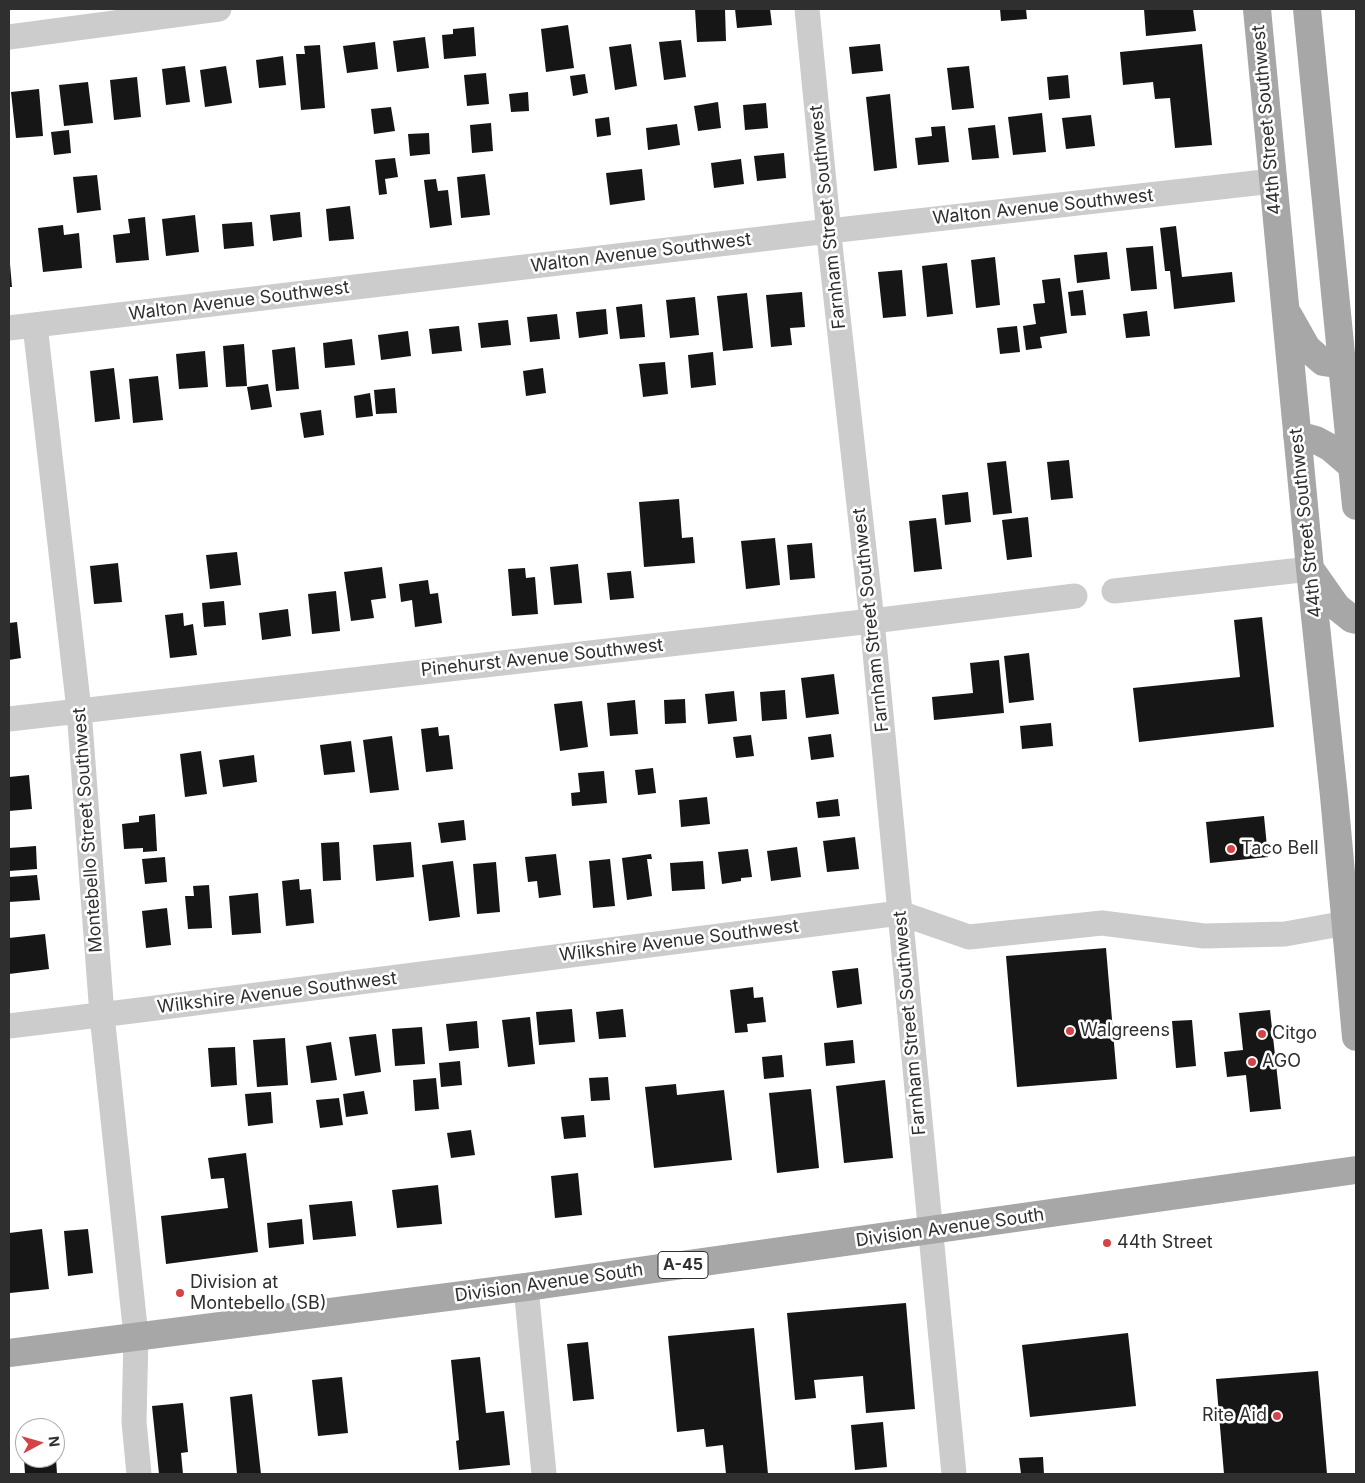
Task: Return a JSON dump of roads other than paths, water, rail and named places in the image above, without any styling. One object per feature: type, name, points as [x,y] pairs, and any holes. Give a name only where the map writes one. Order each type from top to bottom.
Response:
[{"type":"main road","name":"44th Street Southwest","points":[[1257,9],[1356,1036]]},
{"type":"main road","points":[[1307,9],[1356,506]]},
{"type":"main road","points":[[1286,310],[1308,348],[1323,362],[1343,366]]},
{"type":"main road","points":[[1297,435],[1316,440],[1331,448],[1352,466]]},
{"type":"main road","points":[[1310,569],[1337,607],[1356,620]]},
{"type":"main road","name":"Division Avenue South","points":[[9,1353],[526,1287],[1356,1170]]},
{"type":"street","points":[[9,37],[138,14],[219,9]]},
{"type":"street","name":"Farnham Street Southwest","points":[[807,9],[828,231],[872,621],[954,1474]]},
{"type":"street","name":"Walton Avenue Southwest","points":[[9,328],[828,231],[1273,181]]},
{"type":"street","name":"Montebello Street Southwest","points":[[35,325],[79,710],[102,1015],[136,1336],[134,1422],[139,1474]]},
{"type":"street","points":[[1114,590],[1310,569]]},
{"type":"street","name":"Pinehurst Avenue Southwest","points":[[9,719],[872,621],[1075,596]]},
{"type":"street","name":"Wilkshire Avenue Southwest","points":[[9,1026],[900,913],[969,937],[1102,923],[1204,936],[1284,934],[1346,923]]},
{"type":"street","points":[[526,1287],[544,1474]]},
{"type":"place","name":"Taco Bell","points":[[1231,849]]},
{"type":"place","name":"Walgreens","points":[[1070,1031]]},
{"type":"place","name":"Citgo","points":[[1262,1034]]},
{"type":"place","name":"AGO","points":[[1252,1062]]},
{"type":"place","name":"44th Street","points":[[1107,1243]]},
{"type":"place","name":"Division at Montebello (SB)","points":[[180,1293]]},
{"type":"place","name":"Rite Aid","points":[[1277,1416]]}]
